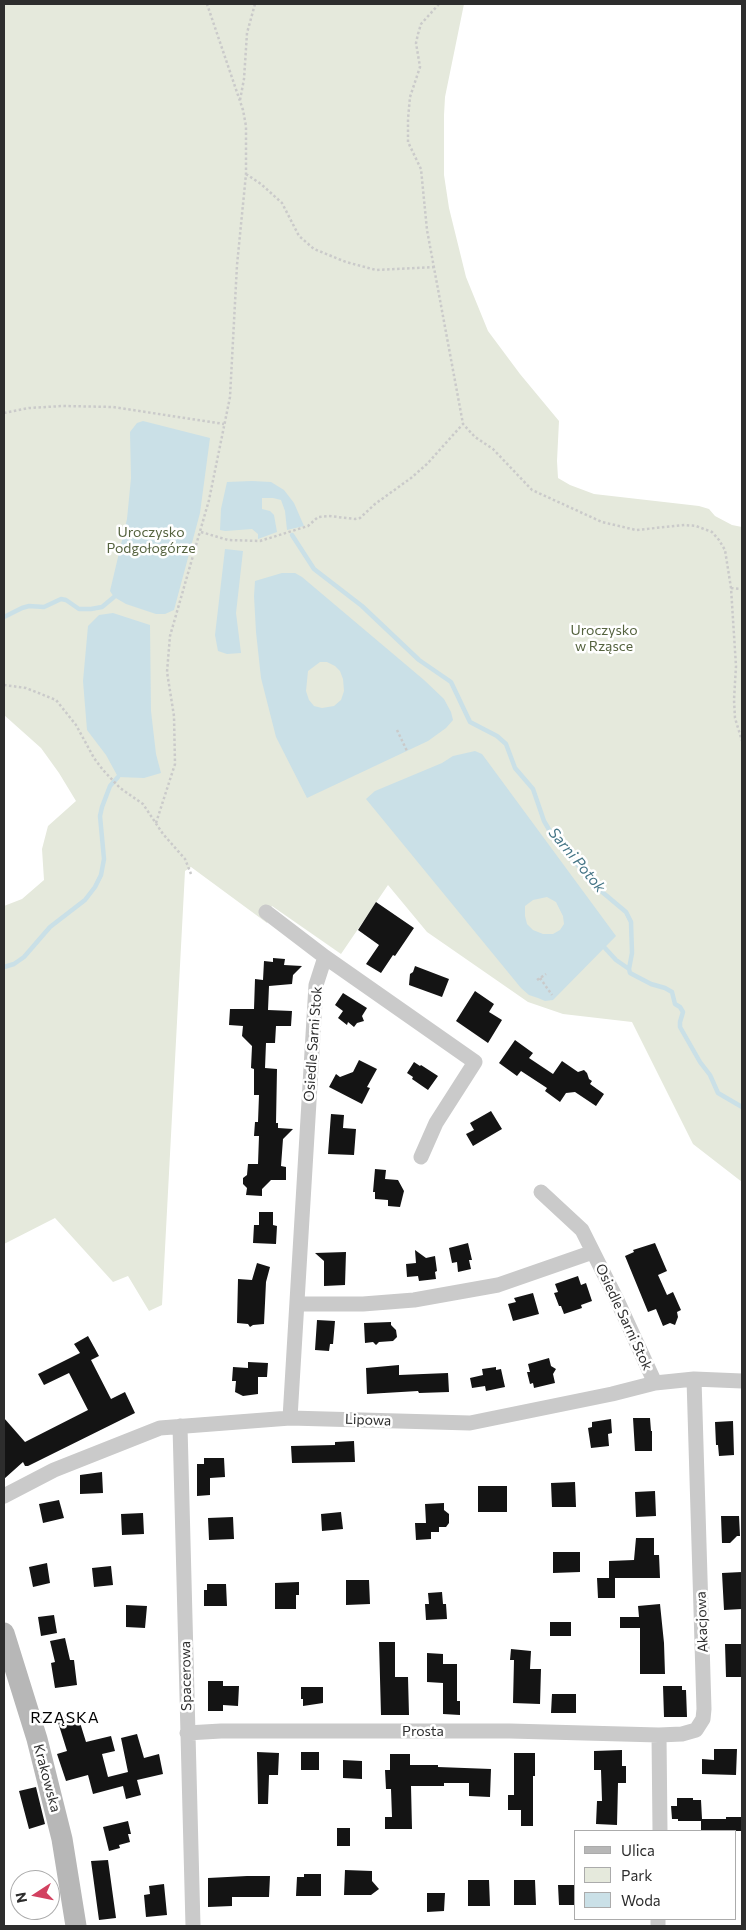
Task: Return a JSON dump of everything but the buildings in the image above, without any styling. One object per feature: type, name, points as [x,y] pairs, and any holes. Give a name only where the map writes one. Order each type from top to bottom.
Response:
[{"type":"street","points":[[266,912],[325,957],[475,1062],[436,1123],[420,1157]]},
{"type":"street","name":"Osiedle Sarni Stok","points":[[290,1418],[316,985],[325,957]]},
{"type":"street","name":"Osiedle Sarni Stok","points":[[542,1192],[582,1230],[655,1383]]},
{"type":"street","name":"Osiedle Sarni Stok","points":[[298,1304],[363,1304],[414,1300],[498,1285],[593,1252]]},
{"type":"street","name":"Lipowa","points":[[4,1496],[54,1470],[160,1428],[290,1418],[470,1423],[603,1396],[655,1383],[694,1379],[742,1381]]},
{"type":"street","name":"Akacjowa","points":[[659,1735],[682,1734],[696,1730],[703,1720],[694,1379]]},
{"type":"street","name":"Spacerowa","points":[[180,1426],[193,1926]]},
{"type":"street","name":"Krakowska","points":[[4,1633],[37,1739],[62,1838],[76,1926]]},
{"type":"street","name":"Prosta","points":[[188,1733],[221,1731],[510,1731],[659,1735]]},
{"type":"street","points":[[659,1735],[660,1830]]},
{"type":"path","points":[[156,823],[175,764],[174,716],[167,672],[170,636],[209,500],[230,397],[237,265],[246,174],[246,126],[240,102],[207,4]]},
{"type":"path","points":[[240,102],[248,33],[255,4]]},
{"type":"path","points":[[438,4],[421,24],[416,43],[420,67],[410,97],[408,142],[421,169],[427,230],[463,424],[475,437],[493,449],[532,490],[602,522],[636,530],[685,525],[696,526],[712,532],[725,550],[731,588],[736,666],[734,709],[742,741]]},
{"type":"path","points":[[246,174],[261,184],[282,203],[299,236],[314,249],[346,262],[376,270],[435,266]]},
{"type":"path","points":[[4,413],[29,408],[63,406],[113,407],[224,424]]},
{"type":"path","points":[[200,532],[228,540],[260,541],[308,526],[318,517],[360,518],[427,464],[463,424]]},
{"type":"path","points":[[731,588],[742,588]]},
{"type":"path","points":[[4,685],[26,688],[56,700],[76,725],[102,770],[120,788],[143,804],[185,859],[191,874]]},
{"type":"path","points":[[397,730],[407,752]]},
{"type":"path","points":[[546,974],[539,979],[552,995]]},
{"type":"green space","points":[[4,4],[464,4],[445,97],[444,175],[449,208],[466,277],[488,331],[520,374],[559,421],[558,478],[570,485],[594,494],[699,506],[709,509],[715,516],[732,525],[742,527],[742,1182],[693,1144],[632,1022],[563,1014],[528,1002],[427,932],[388,885],[341,954],[272,906],[268,912],[267,923],[191,867],[185,871],[162,1305],[149,1311],[128,1276],[113,1282],[55,1218],[4,1244],[4,906],[22,899],[44,880],[42,849],[48,826],[76,801],[41,748],[4,715]]},
{"type":"water","points":[[143,421],[210,438],[200,513],[174,610],[165,614],[156,614],[126,604],[114,597],[110,591],[127,519],[131,478],[130,432],[137,423]]},
{"type":"water","points":[[227,482],[271,482],[284,490],[294,503],[304,526],[287,530],[285,511],[281,500],[262,498],[262,509],[270,511],[274,515],[277,532],[258,539],[258,534],[252,529],[220,530],[221,509]]},
{"type":"water","points":[[225,549],[243,551],[236,613],[241,653],[227,654],[218,651],[215,635]]},
{"type":"water","points":[[282,573],[295,573],[302,577],[424,680],[444,699],[453,720],[446,728],[428,741],[307,798],[276,737],[261,678],[256,632],[255,581]],"holes":[[[320,662],[327,662],[340,671],[344,691],[341,700],[334,706],[322,708],[314,706],[309,700],[306,691],[308,671]]]},
{"type":"water","points":[[113,613],[150,625],[151,711],[156,754],[161,773],[144,778],[118,777],[106,755],[87,730],[83,681],[88,626],[99,615]]},
{"type":"water","points":[[475,751],[482,754],[616,936],[553,1000],[545,1001],[529,995],[521,988],[366,799],[375,791],[442,763],[453,756]],"holes":[[[547,897],[556,902],[563,916],[564,924],[560,930],[553,934],[543,934],[533,930],[527,924],[525,906],[533,900]]]},
{"type":"waterway","name":"Sarni Potok","points":[[292,535],[314,569],[362,606],[419,660],[451,682],[470,722],[497,736],[506,744],[515,768],[533,789],[544,821],[551,833],[595,886],[626,912],[631,922],[632,953],[630,973],[672,992],[675,1004],[683,1012],[680,1027],[700,1062],[710,1075],[718,1093],[742,1107]]},
{"type":"waterway","points":[[4,617],[22,608],[29,606],[44,607],[61,599],[66,600],[79,609],[91,609],[102,607],[114,597]]},
{"type":"waterway","points":[[4,967],[14,964],[24,957],[50,927],[85,900],[95,887],[101,875],[104,859],[100,816],[110,786],[118,777]]},
{"type":"waterway","points":[[605,948],[616,960],[629,969]]},
{"type":"district","name":"RZĄSKA","points":[[65,1718]]},
{"type":"park label","name":"Uroczysko Podgołogórze","points":[[151,540]]},
{"type":"park label","name":"Uroczysko w Rząsce","points":[[604,638]]}]
